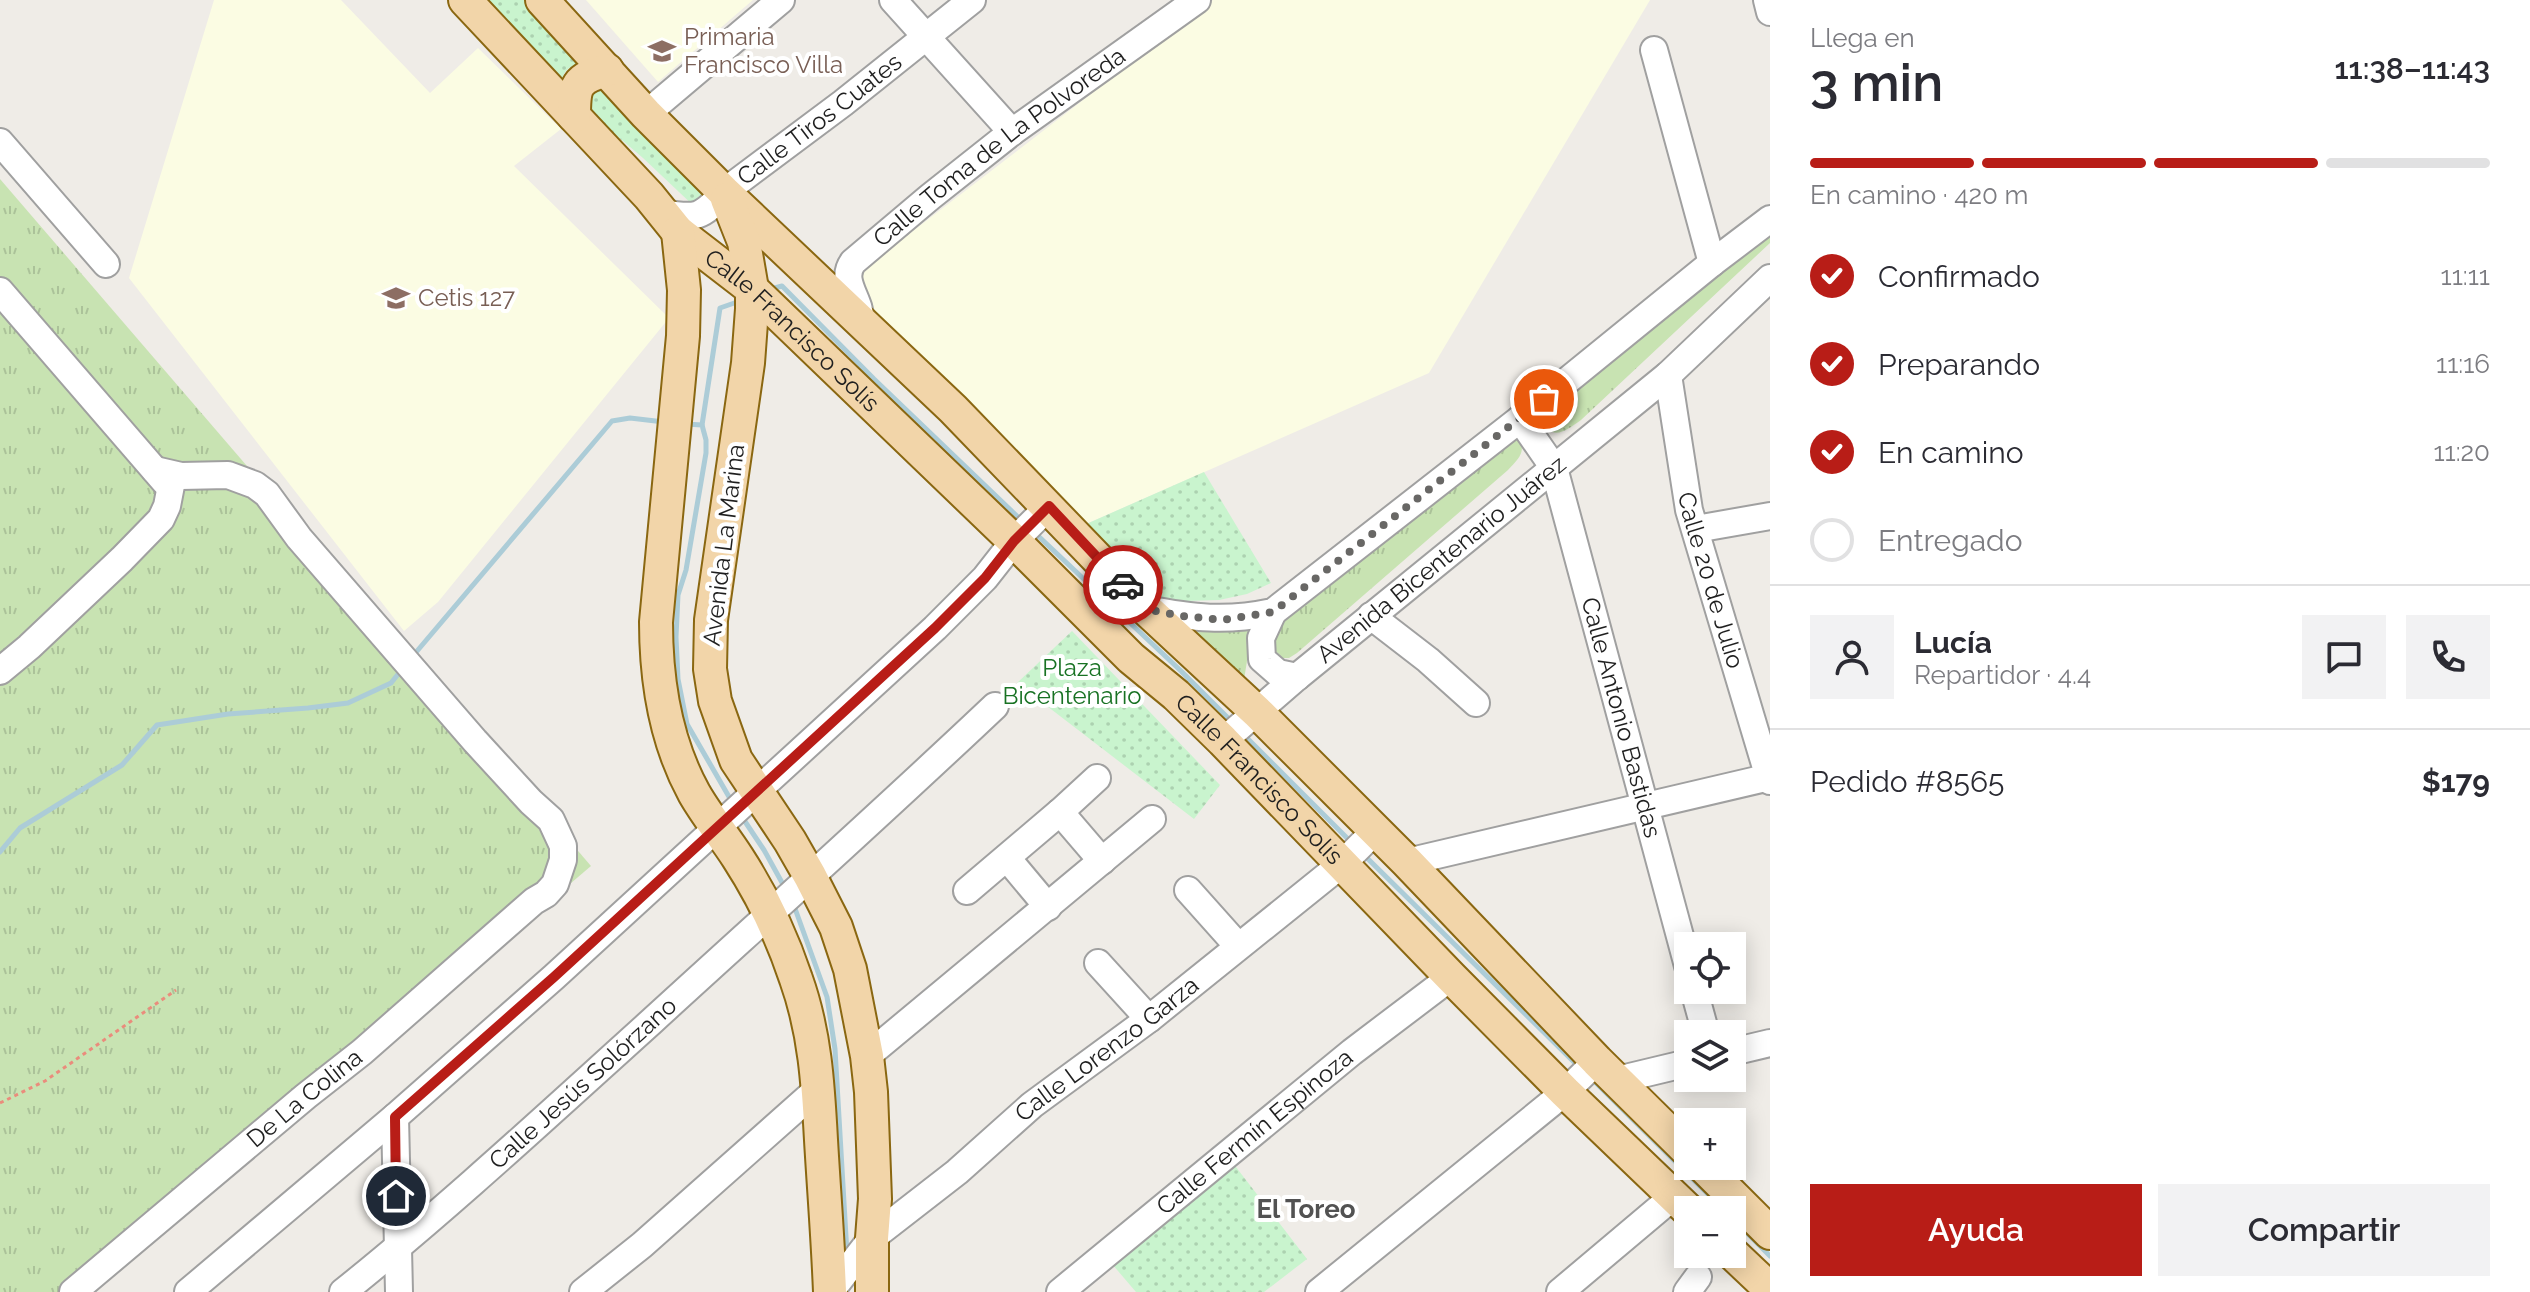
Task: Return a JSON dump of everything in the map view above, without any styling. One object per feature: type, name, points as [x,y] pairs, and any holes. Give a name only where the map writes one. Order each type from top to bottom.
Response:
[{"type":"main road","name":"Calle Francisco Solís","points":[[465,0],[670,222],[757,294],[1131,658],[1176,695],[1565,1092],[1674,1196]]},
{"type":"main road","name":"Calle Francisco Solís","points":[[542,0],[646,114],[724,192],[852,311],[1049,506],[1146,609],[1257,712],[1674,1137]]},
{"type":"main road","points":[[574,116],[577,85],[584,77],[607,70]]},
{"type":"main road","name":"Avenida La Marina","points":[[724,192],[744,242],[757,294],[752,309],[748,363],[711,620],[710,669],[715,701],[736,760],[810,876],[836,927],[850,969],[867,1056],[875,1199],[872,1292]]},
{"type":"main road","points":[[670,222],[684,290],[683,336],[659,580],[656,654],[666,720],[682,765],[694,792],[758,891],[796,977],[808,1017],[819,1088],[830,1292]]},
{"type":"main road","points":[[1717,1180],[1770,1233]]},
{"type":"main road","points":[[1746,1266],[1770,1289]]},
{"type":"street","points":[[646,114],[781,0]]},
{"type":"street","points":[[893,0],[1012,132]]},
{"type":"street","name":"Calle Tiros Cuates","points":[[670,222],[699,216],[710,209],[724,192],[972,0]]},
{"type":"street","name":"Calle Toma de La Polvoreda","points":[[852,311],[861,309],[848,280],[848,269],[853,262],[1012,132],[1196,0]]},
{"type":"street","points":[[1767,0],[1770,12]]},
{"type":"street","points":[[1654,50],[1712,263]]},
{"type":"street","points":[[0,142],[106,264]]},
{"type":"street","points":[[1297,677],[1278,673],[1262,659],[1261,638],[1273,612],[1770,219]]},
{"type":"street","name":"Avenida Bicentenario Juárez","points":[[1223,741],[1371,616],[1668,375],[1770,278]]},
{"type":"street","points":[[0,291],[166,477],[165,513],[161,519],[60,618],[0,671]]},
{"type":"street","name":"Calle 20 de Julio","points":[[1668,375],[1689,510],[1770,778]]},
{"type":"street","name":"Calle Antonio Bastidas","points":[[1520,419],[1554,468],[1679,932]]},
{"type":"street","name":"De La Colina","points":[[73,1292],[362,1052],[534,901],[551,862],[552,849],[531,802],[277,511],[235,490],[166,477]]},
{"type":"street","points":[[188,1292],[554,977],[935,628],[1049,506]]},
{"type":"street","points":[[1696,529],[1770,516]]},
{"type":"street","points":[[1146,609],[1223,620],[1273,612]]},
{"type":"street","points":[[1371,616],[1428,660],[1476,703]]},
{"type":"street","points":[[769,915],[995,706]]},
{"type":"street","points":[[967,891],[1097,778]]},
{"type":"street","points":[[1407,862],[1770,778]]},
{"type":"street","points":[[1060,812],[1102,861]]},
{"type":"street","points":[[867,1056],[1152,819]]},
{"type":"street","name":"Calle Lorenzo Garza","points":[[872,1238],[957,1172],[1032,1105],[1149,1019],[1343,863],[1375,831]]},
{"type":"street","points":[[1007,858],[1048,907]]},
{"type":"street","points":[[1188,890],[1238,946]]},
{"type":"street","name":"Calle Jesús Solórzano","points":[[343,1292],[397,1249],[769,915]]},
{"type":"street","points":[[1098,963],[1149,1019]]},
{"type":"street","name":"Calle Fermín Espinoza","points":[[1060,1292],[1352,1052],[1451,977]]},
{"type":"street","points":[[1746,1049],[1770,1043]]},
{"type":"street","points":[[1319,1292],[1565,1092],[1607,1071],[1674,1064]]},
{"type":"street","points":[[583,1292],[642,1245],[819,1088]]},
{"type":"street","points":[[395,1117],[399,1292]]},
{"type":"street","points":[[1560,1292],[1674,1208]]},
{"type":"street","points":[[830,1292],[872,1238]]},
{"type":"path","points":[[0,1103],[45,1081],[176,990]]},
{"type":"shaded area","name":"Cetis 127","points":[[214,0],[341,0],[430,93],[478,48],[561,129],[514,166],[669,318],[438,602],[404,631],[129,278]]},
{"type":"shaded area","name":"Primaria Francisco Villa","points":[[586,0],[753,0],[658,82]]},
{"type":"shaded area","points":[[1213,0],[1650,0],[1429,373],[1084,525],[871,311],[861,271]]},
{"type":"green space","points":[[481,0],[532,0],[584,62],[567,70],[561,87]]},
{"type":"green space","points":[[599,83],[705,194],[697,209],[582,106]]},
{"type":"green space","points":[[0,179],[591,866],[91,1292],[0,1292]]},
{"type":"green space","points":[[1770,220],[1770,243],[1581,420],[1559,432],[1549,430],[1540,418]]},
{"type":"green space","points":[[1518,436],[1522,451],[1508,470],[1297,653],[1283,658],[1272,648],[1272,626]]},
{"type":"green space","points":[[1204,472],[1271,583],[1247,594],[1219,600],[1186,601],[1157,597],[1084,525]]},
{"type":"green space","points":[[1186,628],[1223,631],[1252,629],[1244,680]]},
{"type":"green space","name":"Plaza Bicentenario","points":[[1072,631],[1220,785],[1194,819],[1017,683]]},
{"type":"green space","points":[[1229,1158],[1307,1259],[1264,1292],[1136,1292],[1112,1264]]},
{"type":"waterway","points":[[771,289],[782,286],[1021,520]]},
{"type":"waterway","points":[[702,425],[720,308],[740,301]]},
{"type":"waterway","points":[[412,657],[612,421],[630,418],[664,422]]},
{"type":"waterway","points":[[686,424],[702,425],[706,453],[686,570],[678,595],[678,679],[687,724],[732,802]]},
{"type":"waterway","points":[[1034,532],[1232,722]]},
{"type":"waterway","points":[[0,852],[20,828],[122,765],[157,725],[228,714],[348,703],[391,683],[403,668]]},
{"type":"waterway","points":[[1244,735],[1353,844]]},
{"type":"waterway","points":[[742,817],[785,888]]},
{"type":"waterway","points":[[1363,854],[1578,1066]]},
{"type":"waterway","points":[[793,903],[827,997],[835,1049],[847,1254]]},
{"type":"waterway","points":[[1591,1078],[1710,1196]]},
{"type":"waterway","points":[[1746,1232],[1770,1256]]},
{"type":"way so far","points":[[1123,585],[1146,609],[1182,616],[1223,620],[1273,612],[1544,399]]},
{"type":"place","name":"Primaria Francisco Villa","points":[[662,51]]},
{"type":"place","name":"Cetis 127","points":[[396,298]]},
{"type":"district","name":"El Toreo","points":[[1306,1209]]},
{"type":"route","points":[[396,1196],[395,1117],[554,977],[935,628],[1049,506],[1123,585]]}]
